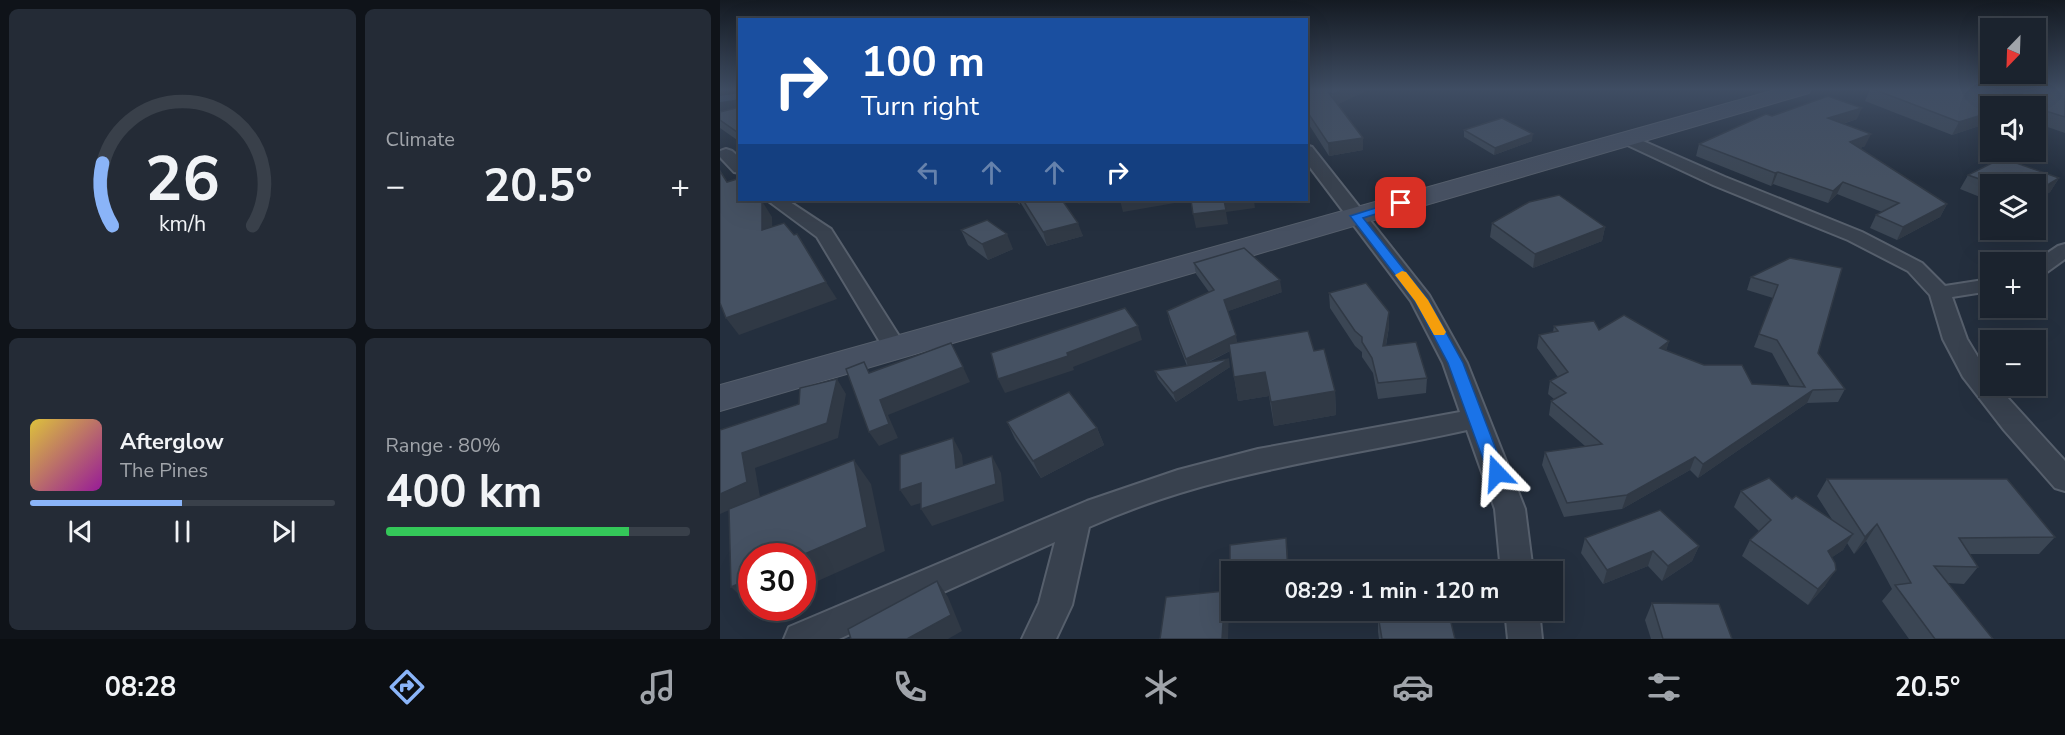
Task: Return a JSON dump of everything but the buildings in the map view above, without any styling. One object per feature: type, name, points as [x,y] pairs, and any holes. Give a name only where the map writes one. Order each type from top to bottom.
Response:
[{"type":"main road","points":[[720,398],[1698,119]]},
{"type":"street","points":[[1628,139],[1719,181],[1809,216],[1915,267],[1940,293],[1955,339],[1972,371],[2013,423],[2065,480]]},
{"type":"street","points":[[1308,153],[1421,300],[1455,363],[1478,418],[1510,509],[1516,561]]},
{"type":"street","points":[[726,154],[738,166]]},
{"type":"street","points":[[777,201],[824,233],[894,347]]},
{"type":"street","points":[[2046,264],[2065,250]]},
{"type":"street","points":[[1940,293],[1980,287]]},
{"type":"street","points":[[801,639],[1137,495],[1227,467],[1478,418]]},
{"type":"street","points":[[1039,639],[1055,605],[1076,520]]},
{"type":"street","points":[[1523,621],[1525,639]]},
{"type":"slow traffic","points":[[1402,275],[1421,300],[1439,332]]},
{"type":"route","points":[[1401,203],[1356,216],[1421,300],[1455,363],[1478,418],[1497,473]]}]
